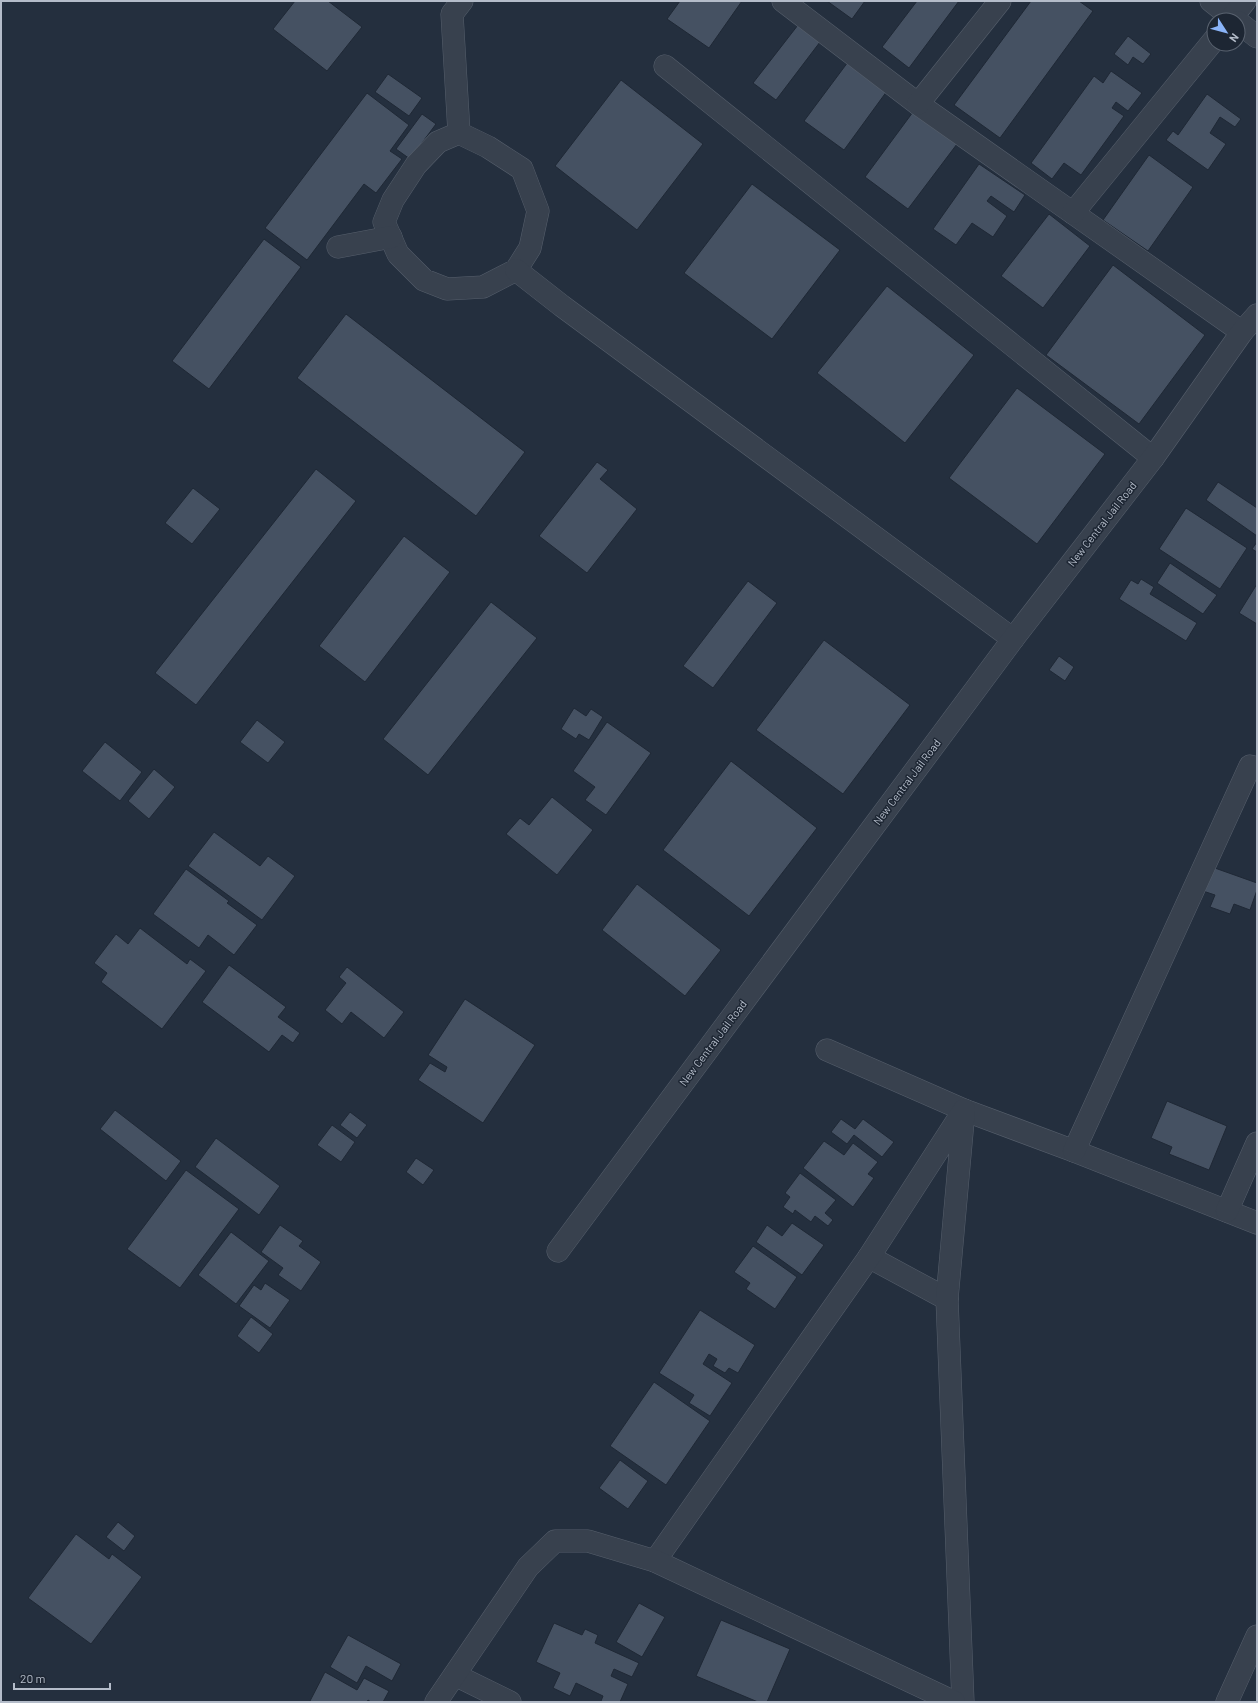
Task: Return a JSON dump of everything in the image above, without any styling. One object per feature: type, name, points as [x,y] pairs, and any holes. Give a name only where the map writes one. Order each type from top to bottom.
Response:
[{"type":"street","points":[[459,133],[452,14],[462,1]]},
{"type":"street","points":[[783,1],[918,104],[1242,332]]},
{"type":"street","points":[[918,104],[1000,1]]},
{"type":"street","points":[[1211,1],[1229,12]]},
{"type":"street","points":[[1246,26],[1257,37]]},
{"type":"street","points":[[1073,213],[1206,50]]},
{"type":"street","points":[[665,66],[1153,458]]},
{"type":"street","points":[[459,133],[488,147],[522,169],[538,211],[530,248],[516,270],[483,287],[447,290],[424,280],[398,254],[391,237],[384,222],[397,194],[416,165],[438,142],[459,133]]},
{"type":"street","points":[[338,247],[391,237]]},
{"type":"street","points":[[516,270],[562,306],[1013,639]]},
{"type":"street","name":"New Central Jail Road","points":[[558,1251],[1013,639],[1153,458],[1242,332],[1257,315]]},
{"type":"street","points":[[1074,1151],[1250,766],[1257,768]]},
{"type":"street","points":[[827,1050],[964,1110],[1074,1151],[1257,1223]]},
{"type":"street","points":[[655,1561],[868,1256],[964,1110]]},
{"type":"street","points":[[963,1702],[946,1299],[964,1110]]},
{"type":"street","points":[[1227,1211],[1257,1143]]},
{"type":"street","points":[[868,1256],[946,1299]]},
{"type":"street","points":[[436,1702],[528,1567],[555,1541],[588,1541],[655,1561],[954,1702]]},
{"type":"street","points":[[1227,1702],[1257,1636]]},
{"type":"street","points":[[455,1675],[510,1702]]},
{"type":"building","points":[[295,1],[328,1],[362,27],[327,71],[273,29]]},
{"type":"building","points":[[680,1],[742,1],[709,48],[667,19]]},
{"type":"building","points":[[827,1],[865,1],[852,19]]},
{"type":"building","points":[[917,1],[959,1],[909,68],[882,47]]},
{"type":"building","points":[[1031,1],[1079,1],[1093,11],[1000,138],[954,105]]},
{"type":"building","points":[[798,25],[820,42],[776,100],[753,83]]},
{"type":"building","points":[[1128,36],[1151,54],[1143,64],[1133,57],[1128,65],[1114,54]]},
{"type":"building","points":[[848,62],[887,91],[844,150],[804,121]]},
{"type":"building","points":[[1111,71],[1142,93],[1128,111],[1116,102],[1112,108],[1124,116],[1081,175],[1064,163],[1052,179],[1031,163],[1094,76],[1103,83]]},
{"type":"building","points":[[388,74],[422,98],[409,116],[375,92]]},
{"type":"building","points":[[621,80],[703,144],[637,230],[555,166]]},
{"type":"building","points":[[367,93],[409,125],[390,151],[402,159],[376,193],[364,184],[307,260],[265,228]]},
{"type":"building","points":[[1207,94],[1241,119],[1235,127],[1220,117],[1210,133],[1226,144],[1208,170],[1166,140],[1173,131],[1178,135]]},
{"type":"building","points":[[913,112],[957,144],[908,209],[865,177]]},
{"type":"building","points":[[422,114],[436,124],[410,159],[396,149]]},
{"type":"building","points":[[1149,155],[1193,187],[1148,251],[1103,220]]},
{"type":"building","points":[[979,164],[1025,195],[1014,212],[991,196],[987,201],[1007,216],[993,237],[972,223],[956,245],[933,229]]},
{"type":"building","points":[[752,184],[840,250],[772,339],[684,273]]},
{"type":"building","points":[[1049,214],[1090,246],[1043,308],[1001,276]]},
{"type":"building","points":[[264,239],[301,267],[209,389],[172,361]]},
{"type":"building","points":[[1113,265],[1205,335],[1139,424],[1046,355]]},
{"type":"building","points":[[887,286],[974,355],[905,443],[817,373]]},
{"type":"building","points":[[346,314],[525,452],[476,516],[297,378]]},
{"type":"building","points":[[1017,388],[1105,454],[1037,544],[949,478]]},
{"type":"building","points":[[597,462],[608,470],[600,479],[637,509],[587,573],[539,536]]},
{"type":"building","points":[[316,469],[356,501],[196,705],[155,673]]},
{"type":"building","points":[[1218,482],[1257,508],[1257,536],[1206,500]]},
{"type":"building","points":[[193,488],[220,509],[192,544],[165,523]]},
{"type":"building","points":[[1186,508],[1247,548],[1220,589],[1159,549]]},
{"type":"building","points":[[404,536],[450,572],[365,682],[319,646]]},
{"type":"building","points":[[1257,542],[1257,552],[1252,549]]},
{"type":"building","points":[[1170,563],[1217,595],[1203,614],[1157,583]]},
{"type":"building","points":[[1141,579],[1154,587],[1150,594],[1197,623],[1186,641],[1119,599],[1131,580],[1138,584]]},
{"type":"building","points":[[748,581],[777,603],[713,688],[683,666]]},
{"type":"building","points":[[1257,584],[1257,624],[1239,613]]},
{"type":"building","points":[[491,602],[537,638],[428,775],[383,739]]},
{"type":"building","points":[[824,640],[910,705],[843,794],[756,730]]},
{"type":"building","points":[[1059,656],[1074,667],[1065,681],[1049,670]]},
{"type":"building","points":[[574,708],[586,716],[591,709],[603,717],[589,740],[579,734],[576,739],[561,729]]},
{"type":"building","points":[[257,720],[285,742],[268,763],[240,742]]},
{"type":"building","points":[[607,722],[651,753],[606,815],[585,800],[595,787],[573,771]]},
{"type":"building","points":[[105,742],[142,772],[120,801],[82,771]]},
{"type":"building","points":[[731,761],[817,828],[749,916],[663,850]]},
{"type":"building","points":[[154,769],[175,787],[149,819],[128,801]]},
{"type":"building","points":[[552,797],[593,830],[557,875],[506,834],[520,818],[529,825]]},
{"type":"building","points":[[214,832],[260,866],[268,856],[295,876],[262,920],[188,866]]},
{"type":"building","points":[[1212,867],[1257,883],[1257,890],[1250,910],[1234,904],[1230,914],[1210,907],[1215,895],[1203,891]]},
{"type":"building","points":[[186,869],[229,901],[227,903],[257,925],[234,955],[208,935],[199,948],[153,914]]},
{"type":"building","points":[[637,884],[721,950],[685,996],[602,930]]},
{"type":"building","points":[[140,928],[187,964],[190,959],[206,971],[162,1029],[101,982],[107,973],[94,963],[116,934],[128,944]]},
{"type":"building","points":[[229,965],[286,1007],[278,1017],[300,1033],[293,1043],[282,1035],[269,1052],[202,1002]]},
{"type":"building","points":[[347,967],[404,1012],[384,1038],[351,1012],[342,1024],[325,1010],[346,983],[339,977]]},
{"type":"building","points":[[465,999],[535,1045],[483,1123],[418,1080],[430,1063],[445,1072],[447,1067],[428,1055]]},
{"type":"building","points":[[1167,1101],[1227,1126],[1209,1170],[1169,1154],[1172,1147],[1151,1138]]},
{"type":"building","points":[[115,1110],[181,1161],[166,1181],[100,1129]]},
{"type":"building","points":[[350,1112],[367,1125],[357,1138],[340,1125]]},
{"type":"building","points":[[841,1119],[855,1129],[863,1119],[894,1142],[882,1157],[854,1135],[847,1144],[831,1132]]},
{"type":"building","points":[[332,1125],[355,1142],[341,1162],[317,1145]]},
{"type":"building","points":[[216,1138],[280,1186],[259,1215],[195,1167]]},
{"type":"building","points":[[824,1141],[844,1155],[853,1143],[878,1162],[868,1174],[874,1178],[853,1207],[803,1168]]},
{"type":"building","points":[[416,1158],[434,1170],[423,1185],[406,1172]]},
{"type":"building","points":[[186,1170],[239,1209],[180,1288],[127,1249]]},
{"type":"building","points":[[800,1173],[836,1200],[825,1213],[833,1220],[828,1226],[815,1216],[811,1222],[795,1210],[793,1214],[783,1207],[790,1197],[785,1193]]},
{"type":"building","points":[[792,1223],[824,1245],[802,1275],[756,1242],[767,1225],[782,1236]]},
{"type":"building","points":[[280,1225],[303,1241],[299,1246],[321,1262],[301,1291],[278,1275],[283,1268],[261,1252]]},
{"type":"building","points":[[231,1232],[269,1261],[236,1304],[198,1275]]},
{"type":"building","points":[[753,1246],[797,1277],[775,1309],[746,1289],[750,1283],[734,1272]]},
{"type":"building","points":[[265,1283],[290,1300],[270,1328],[239,1306],[254,1285],[261,1290]]},
{"type":"building","points":[[700,1310],[755,1345],[738,1373],[729,1368],[725,1373],[713,1366],[717,1359],[709,1354],[703,1364],[732,1383],[710,1416],[689,1403],[694,1395],[659,1373]]},
{"type":"building","points":[[251,1317],[273,1334],[259,1353],[237,1336]]},
{"type":"building","points":[[654,1382],[710,1421],[666,1485],[610,1446]]},
{"type":"building","points":[[620,1460],[648,1481],[628,1509],[599,1488]]},
{"type":"building","points":[[118,1522],[135,1536],[124,1551],[106,1537]]},
{"type":"building","points":[[76,1534],[109,1559],[112,1554],[142,1577],[91,1644],[28,1598]]},
{"type":"building","points":[[639,1603],[665,1617],[642,1657],[616,1642]]},
{"type":"building","points":[[721,1620],[790,1649],[767,1702],[758,1702],[696,1676]]},
{"type":"building","points":[[554,1623],[582,1635],[585,1629],[598,1635],[595,1643],[639,1663],[632,1677],[614,1669],[611,1676],[628,1684],[620,1702],[603,1702],[601,1701],[603,1696],[576,1683],[570,1696],[553,1688],[560,1673],[536,1662]]},
{"type":"building","points":[[348,1635],[401,1664],[392,1681],[366,1666],[357,1683],[330,1667]]},
{"type":"building","points":[[325,1672],[357,1690],[364,1678],[389,1691],[383,1702],[371,1702],[368,1700],[367,1702],[312,1702],[310,1701]]}]
